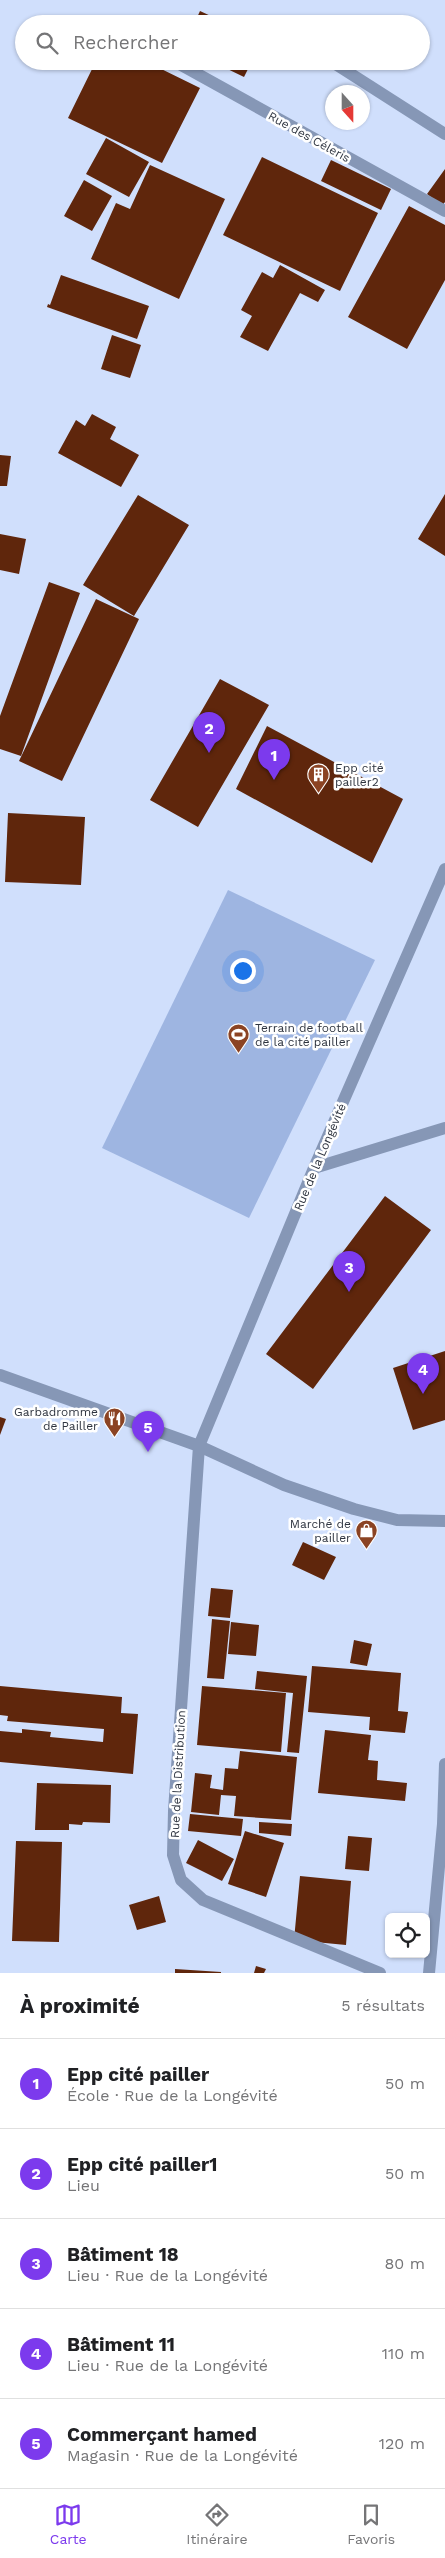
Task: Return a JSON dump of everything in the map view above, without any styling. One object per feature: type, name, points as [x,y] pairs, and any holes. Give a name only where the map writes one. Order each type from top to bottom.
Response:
[{"type":"street","name":"Rue des Céleris","points":[[190,70],[445,211]]},
{"type":"street","points":[[344,70],[445,134]]},
{"type":"street","name":"Rue de la Longévité","points":[[199,1446],[314,1168],[445,869]]},
{"type":"street","points":[[314,1168],[445,1128]]},
{"type":"street","points":[[0,1376],[199,1446],[284,1485],[354,1509],[397,1520],[445,1521]]},
{"type":"street","name":"Rue de la Distribution","points":[[199,1446],[174,1811],[173,1855],[176,1864],[182,1880],[203,1900],[380,1973]]},
{"type":"street","points":[[428,1973],[444,1824],[445,1764]]},
{"type":"shaded area","name":"Terrain de football de la cité pailler","points":[[228,890],[375,960],[249,1218],[102,1148]]},
{"type":"building","points":[[200,11],[209,15],[198,15]]},
{"type":"building","points":[[92,70],[163,70],[200,88],[162,163],[68,118]]},
{"type":"building","points":[[230,70],[248,70],[244,77]]},
{"type":"building","points":[[106,138],[149,162],[129,197],[86,174]]},
{"type":"building","points":[[262,157],[378,213],[340,291],[223,235]]},
{"type":"building","points":[[331,160],[391,189],[381,210],[321,181]]},
{"type":"building","points":[[150,165],[225,199],[179,299],[91,259],[116,203],[130,209]]},
{"type":"building","points":[[445,169],[445,202],[442,206],[427,194]]},
{"type":"building","points":[[84,180],[112,196],[92,231],[64,216]]},
{"type":"building","points":[[409,206],[445,225],[445,280],[407,349],[348,317]]},
{"type":"building","points":[[280,265],[325,290],[318,302],[300,293],[268,351],[240,337],[252,316],[241,310],[262,272],[273,278]]},
{"type":"building","points":[[61,275],[149,306],[137,339],[47,307],[48,304],[50,305]]},
{"type":"building","points":[[112,335],[141,345],[130,378],[101,369]]},
{"type":"building","points":[[92,414],[116,427],[110,439],[139,455],[121,487],[58,453],[76,420],[85,426]]},
{"type":"building","points":[[0,455],[11,456],[7,486],[0,486]]},
{"type":"building","points":[[445,494],[445,556],[418,539]]},
{"type":"building","points":[[138,495],[189,525],[134,616],[83,585]]},
{"type":"building","points":[[0,534],[26,539],[19,574],[0,570]]},
{"type":"building","points":[[49,582],[80,593],[21,756],[0,749],[0,716]]},
{"type":"building","points":[[96,599],[139,619],[62,781],[19,761]]},
{"type":"building","points":[[220,679],[269,705],[198,827],[150,800]]},
{"type":"building","name":"Epp cité pailler2","points":[[267,726],[403,799],[372,863],[236,789]]},
{"type":"building","points":[[8,813],[85,817],[81,885],[5,882]]},
{"type":"building","points":[[385,1196],[431,1230],[313,1389],[266,1354]]},
{"type":"building","points":[[445,1351],[445,1420],[413,1430],[393,1368]]},
{"type":"building","points":[[0,1417],[6,1419],[0,1435]]},
{"type":"building","points":[[303,1542],[336,1557],[324,1580],[292,1565]]},
{"type":"building","points":[[211,1588],[233,1590],[230,1618],[208,1616]]},
{"type":"building","points":[[212,1619],[230,1621],[224,1679],[207,1678]]},
{"type":"building","points":[[231,1622],[259,1625],[256,1656],[228,1654]]},
{"type":"building","points":[[354,1640],[372,1644],[367,1666],[350,1663]]},
{"type":"building","points":[[312,1666],[401,1673],[398,1711],[408,1712],[405,1733],[369,1730],[370,1717],[308,1712]]},
{"type":"building","points":[[257,1671],[307,1676],[299,1753],[287,1752],[293,1693],[255,1689]]},
{"type":"building","points":[[0,1686],[122,1697],[121,1713],[138,1714],[133,1774],[0,1762],[0,1731],[22,1733],[22,1729],[51,1732],[50,1737],[103,1742],[104,1729],[7,1721],[8,1716],[0,1715]]},
{"type":"building","points":[[202,1686],[286,1693],[281,1752],[197,1745]]},
{"type":"building","points":[[325,1730],[371,1735],[368,1760],[378,1761],[377,1780],[407,1783],[405,1801],[318,1793]]},
{"type":"building","points":[[240,1751],[297,1757],[291,1820],[234,1816],[236,1796],[221,1795],[219,1815],[191,1812],[195,1773],[212,1775],[210,1788],[223,1790],[225,1768],[238,1769]]},
{"type":"building","points":[[37,1783],[111,1785],[110,1823],[83,1822],[82,1825],[69,1824],[69,1830],[35,1830]]},
{"type":"building","points":[[190,1814],[243,1819],[241,1836],[188,1831]]},
{"type":"building","points":[[259,1822],[292,1824],[291,1836],[259,1833]]},
{"type":"building","points":[[245,1831],[284,1843],[266,1897],[228,1884]]},
{"type":"building","points":[[348,1836],[372,1838],[369,1871],[345,1869]]},
{"type":"building","points":[[198,1840],[234,1859],[222,1881],[186,1863]]},
{"type":"building","points":[[16,1841],[62,1842],[59,1942],[12,1941]]},
{"type":"building","points":[[300,1876],[351,1881],[346,1945],[294,1940]]},
{"type":"building","points":[[159,1896],[166,1922],[137,1930],[129,1905]]},
{"type":"building","points":[[256,1966],[266,1969],[264,1973],[254,1973]]},
{"type":"building","points":[[175,1969],[221,1972],[221,1973],[175,1973]]},
{"type":"place","name":"Epp cité pailler1","points":[[209,753]]},
{"type":"place","name":"Epp cité pailler","points":[[274,780]]},
{"type":"place","name":"Epp cité pailler2","points":[[319,794]]},
{"type":"place","name":"Terrain de football de la cité pailler","points":[[239,1054]]},
{"type":"place","name":"Bâtiment 18","points":[[349,1292]]},
{"type":"place","name":"Bâtiment 11","points":[[423,1394]]},
{"type":"place","name":"Garbadromme de Pailler","points":[[114,1438]]},
{"type":"place","name":"Commerçant hamed","points":[[148,1452]]},
{"type":"place","name":"Marché de pailler","points":[[367,1550]]}]
